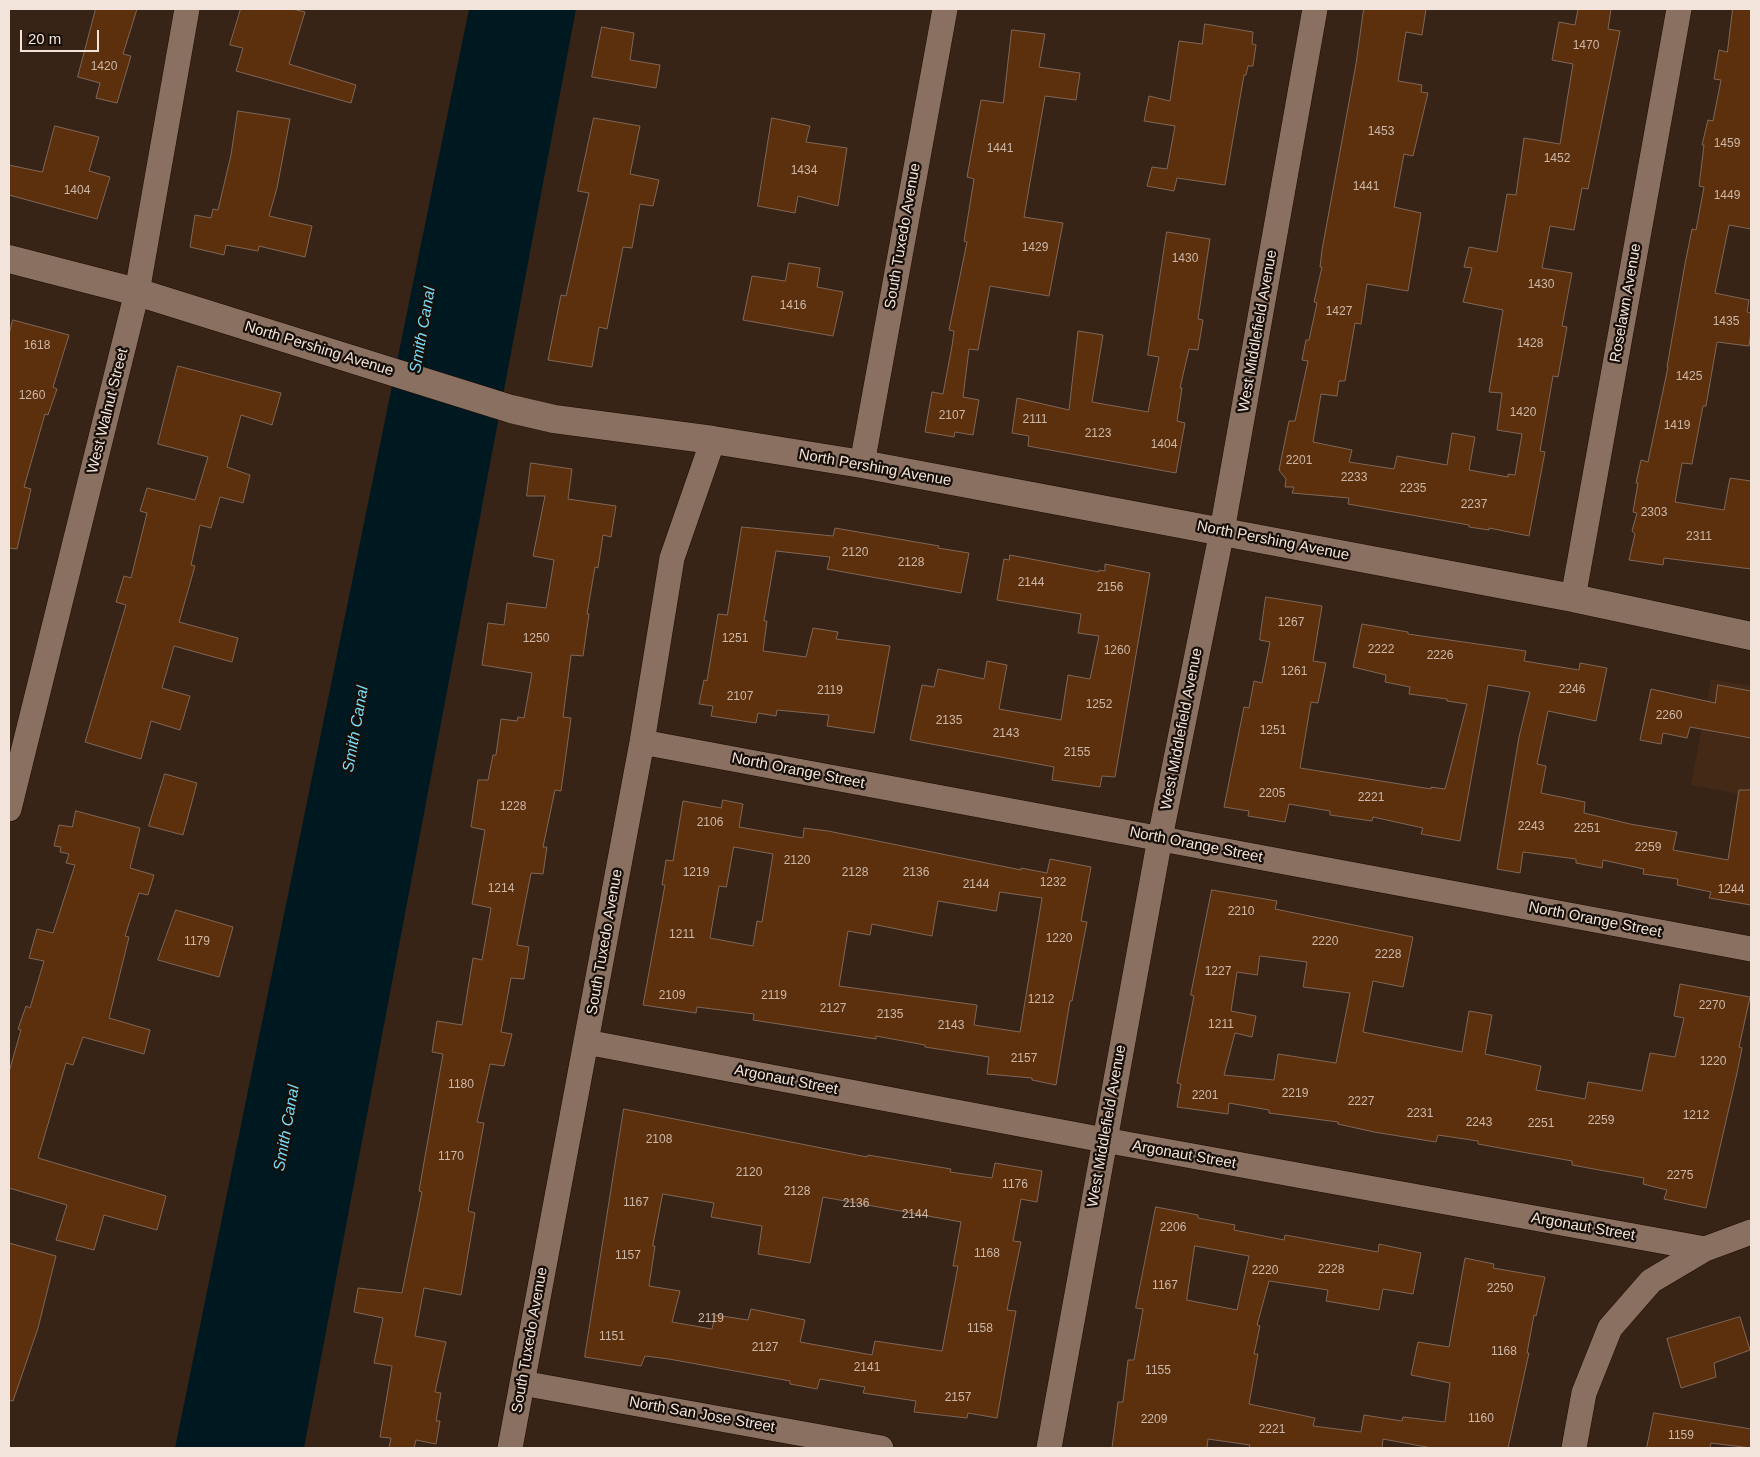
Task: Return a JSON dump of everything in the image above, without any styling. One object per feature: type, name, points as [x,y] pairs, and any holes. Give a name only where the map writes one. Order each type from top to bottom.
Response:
[{"type":"main road","name":"North Pershing Avenue","points":[[9,259],[137,292],[511,409],[554,418],[713,440],[862,464],[1573,598],[1751,636]]},
{"type":"street","name":"West Walnut Street","points":[[9,809],[137,292],[187,9]]},
{"type":"street","name":"South Tuxedo Avenue","points":[[862,464],[945,9]]},
{"type":"street","name":"West Middlefield Avenue","points":[[1049,1448],[1160,838],[1222,531],[1315,9]]},
{"type":"street","name":"Roselawn Avenue","points":[[1573,598],[1679,9]]},
{"type":"street","name":"South Tuxedo Avenue","points":[[510,1448],[642,742],[672,558],[713,440]]},
{"type":"street","name":"North Orange Street","points":[[642,742],[1751,949]]},
{"type":"street","name":"Argonaut Street","points":[[586,1042],[1104,1140],[1705,1249]]},
{"type":"street","points":[[1574,1448],[1584,1393],[1610,1328],[1651,1280],[1705,1249],[1751,1232]]},
{"type":"street","name":"North San Jose Street","points":[[522,1383],[881,1448]]},
{"type":"shaded area","points":[[1711,679],[1751,686],[1751,796],[1691,785]]},
{"type":"water","name":"Smith Canal","points":[[469,9],[576,9],[304,1448],[175,1448]]},
{"type":"building","points":[[96,9],[137,9],[123,54],[131,56],[117,103],[96,98],[100,83],[78,77]]},
{"type":"building","points":[[241,9],[292,9],[305,12],[289,64],[356,85],[351,103],[236,71],[243,48],[230,45]]},
{"type":"building","points":[[1364,9],[1426,9],[1422,35],[1406,32],[1398,81],[1422,85],[1421,92],[1428,93],[1413,156],[1404,154],[1394,207],[1421,213],[1408,291],[1367,284],[1361,324],[1355,323],[1345,381],[1339,381],[1337,396],[1321,394],[1313,442],[1352,450],[1349,462],[1394,469],[1397,456],[1447,465],[1452,433],[1475,437],[1469,470],[1508,477],[1508,474],[1515,475],[1522,434],[1497,430],[1502,393],[1489,392],[1503,310],[1463,302],[1472,268],[1464,267],[1469,247],[1497,252],[1507,194],[1516,195],[1524,138],[1560,144],[1573,64],[1552,60],[1559,22],[1575,25],[1578,9],[1611,9],[1608,29],[1620,31],[1588,189],[1582,188],[1574,230],[1550,226],[1542,268],[1572,273],[1562,326],[1567,327],[1558,377],[1553,376],[1540,451],[1545,452],[1529,536],[1489,528],[1489,530],[1469,527],[1469,525],[1348,504],[1349,498],[1292,493],[1294,487],[1285,487],[1286,479],[1279,470],[1289,421],[1295,421],[1308,361],[1302,360],[1306,340],[1309,340],[1317,303],[1314,302],[1322,267],[1320,267],[1322,250],[1356,64]]},
{"type":"building","points":[[1733,9],[1751,9],[1751,229],[1729,225],[1715,293],[1749,300],[1747,312],[1751,313],[1751,331],[1749,346],[1717,342],[1706,406],[1703,406],[1692,464],[1682,463],[1675,502],[1724,510],[1730,478],[1751,481],[1751,569],[1664,558],[1663,565],[1629,560],[1635,534],[1632,531],[1637,513],[1633,512],[1638,483],[1636,483],[1641,460],[1648,462],[1668,367],[1692,229],[1696,230],[1704,187],[1699,186],[1704,145],[1702,145],[1708,120],[1713,121],[1721,80],[1714,79],[1719,50],[1727,52]]},
{"type":"building","points":[[1205,24],[1253,32],[1252,44],[1256,45],[1253,66],[1248,66],[1246,75],[1244,75],[1225,185],[1177,178],[1174,191],[1147,186],[1152,167],[1167,169],[1175,126],[1144,121],[1149,96],[1170,101],[1179,41],[1202,44]]},
{"type":"building","points":[[602,27],[634,33],[630,60],[660,65],[656,88],[592,77]]},
{"type":"building","points":[[1012,30],[1045,34],[1039,67],[1080,73],[1076,100],[1045,96],[1024,217],[1063,223],[1049,296],[990,286],[978,350],[969,349],[963,397],[979,400],[973,435],[955,432],[954,437],[925,432],[932,392],[943,394],[952,346],[954,331],[949,330],[967,242],[964,241],[974,179],[967,177],[981,100],[1003,103]]},
{"type":"building","points":[[238,111],[290,119],[277,188],[269,216],[312,226],[305,257],[259,246],[258,251],[226,245],[224,255],[190,247],[195,215],[211,218],[213,209],[218,210],[231,155]]},
{"type":"building","points":[[594,118],[640,126],[630,174],[659,180],[653,206],[640,204],[632,248],[623,247],[607,329],[599,327],[592,367],[548,360],[561,295],[566,296],[589,193],[578,191]]},
{"type":"building","points":[[772,118],[810,126],[806,142],[847,148],[838,206],[798,196],[795,213],[758,206]]},
{"type":"building","points":[[55,126],[99,137],[89,171],[110,177],[97,219],[9,195],[9,165],[42,172]]},
{"type":"building","points":[[1167,232],[1210,239],[1198,319],[1203,320],[1198,350],[1189,349],[1180,388],[1182,388],[1177,421],[1185,423],[1176,473],[1028,446],[1029,436],[1012,433],[1017,398],[1069,410],[1078,331],[1103,335],[1092,402],[1148,412],[1159,357],[1148,355]]},
{"type":"building","points":[[789,263],[820,268],[817,287],[843,292],[833,336],[743,320],[752,276],[785,281]]},
{"type":"building","points":[[13,320],[69,335],[53,387],[57,389],[48,415],[45,414],[24,487],[31,489],[17,549],[9,548],[9,335]]},
{"type":"building","points":[[178,366],[281,393],[272,425],[241,415],[227,467],[250,475],[243,503],[220,497],[211,528],[200,525],[191,565],[195,566],[179,622],[238,638],[232,662],[174,646],[162,688],[190,696],[180,730],[151,721],[141,759],[85,742],[126,605],[116,602],[124,576],[131,578],[147,513],[140,511],[147,488],[195,500],[208,457],[158,444]]},
{"type":"building","points":[[531,463],[572,469],[568,499],[616,506],[611,537],[603,535],[598,568],[595,567],[587,614],[589,614],[583,656],[571,655],[563,717],[571,718],[561,791],[555,790],[543,847],[547,847],[543,874],[531,873],[517,945],[529,947],[524,979],[511,978],[501,1032],[512,1034],[504,1066],[490,1064],[477,1122],[484,1123],[468,1211],[475,1213],[461,1295],[424,1288],[415,1336],[446,1342],[435,1392],[441,1393],[436,1421],[440,1421],[436,1444],[416,1440],[414,1448],[389,1448],[391,1438],[380,1437],[392,1366],[374,1363],[383,1318],[354,1312],[358,1288],[402,1293],[422,1192],[419,1191],[443,1054],[432,1052],[437,1021],[462,1025],[473,958],[482,960],[491,908],[472,904],[485,830],[471,827],[478,780],[488,780],[493,755],[496,755],[501,719],[517,721],[518,717],[524,718],[532,673],[482,665],[488,623],[504,625],[507,603],[546,608],[554,560],[533,556],[545,496],[527,496]]},
{"type":"building","points":[[742,527],[833,536],[835,528],[969,553],[961,593],[827,569],[830,557],[776,551],[764,621],[767,621],[763,651],[806,657],[813,628],[838,632],[836,639],[890,646],[874,733],[827,726],[829,715],[777,710],[776,716],[758,713],[756,723],[711,716],[713,706],[699,704],[704,680],[707,681],[718,614],[727,615]]},
{"type":"building","points":[[1010,555],[1099,572],[1099,570],[1105,571],[1105,564],[1150,573],[1115,777],[1102,776],[1100,787],[1052,780],[1054,767],[910,740],[922,685],[934,687],[938,669],[984,679],[987,661],[1007,665],[999,709],[1061,720],[1068,675],[1090,679],[1099,636],[1078,633],[1081,614],[997,600],[1004,559],[1009,560]]},
{"type":"building","points":[[1266,597],[1322,606],[1313,661],[1326,663],[1318,703],[1311,702],[1300,768],[1431,789],[1431,787],[1445,789],[1467,704],[1447,701],[1447,699],[1409,694],[1410,687],[1385,682],[1386,675],[1353,667],[1362,624],[1408,632],[1408,634],[1526,651],[1524,661],[1579,670],[1580,663],[1607,668],[1596,721],[1548,711],[1537,764],[1546,766],[1541,793],[1585,802],[1584,813],[1630,824],[1677,832],[1673,850],[1728,860],[1739,790],[1751,790],[1751,905],[1709,898],[1711,892],[1677,885],[1678,879],[1643,874],[1644,869],[1603,860],[1602,868],[1576,863],[1576,859],[1523,852],[1520,873],[1497,869],[1519,737],[1530,692],[1488,685],[1460,841],[1421,834],[1423,828],[1373,817],[1372,821],[1330,815],[1330,811],[1289,804],[1285,822],[1248,816],[1249,811],[1224,807],[1244,707],[1249,708],[1254,681],[1262,683],[1270,642],[1260,640]]},
{"type":"building","points":[[1718,685],[1751,691],[1751,738],[1690,727],[1687,738],[1663,733],[1661,744],[1640,740],[1651,689],[1715,703]]},
{"type":"building","points":[[165,774],[197,783],[183,835],[149,826]]},
{"type":"building","points":[[723,800],[743,804],[739,827],[803,838],[804,828],[828,831],[1021,870],[1021,868],[1047,873],[1050,859],[1091,867],[1081,921],[1087,922],[1072,1001],[1070,1001],[1056,1085],[1032,1080],[1032,1078],[987,1074],[989,1057],[925,1047],[925,1045],[876,1036],[876,1039],[753,1020],[754,1014],[697,1007],[696,1013],[643,1005],[665,885],[662,885],[666,860],[673,861],[683,801],[721,808]],"holes":[[[734,847],[773,854],[762,922],[757,921],[753,946],[710,938],[719,886],[726,887]],[[1000,892],[1042,898],[1020,1032],[974,1025],[977,1005],[839,986],[848,931],[870,935],[872,924],[932,936],[938,901],[996,911]]]},
{"type":"building","points":[[76,811],[140,828],[130,868],[154,875],[148,895],[139,893],[125,936],[129,937],[109,1018],[150,1030],[144,1054],[83,1037],[73,1065],[66,1063],[38,1158],[166,1196],[157,1230],[104,1215],[94,1250],[56,1240],[67,1205],[9,1188],[9,1072],[21,1030],[18,1029],[26,1006],[30,1008],[44,961],[29,958],[37,929],[53,933],[75,865],[66,863],[69,854],[60,852],[61,847],[54,846],[59,825],[72,827]]},
{"type":"building","points":[[1212,890],[1277,901],[1275,909],[1413,937],[1403,987],[1373,981],[1363,1032],[1462,1052],[1469,1011],[1492,1015],[1485,1054],[1541,1066],[1536,1090],[1585,1099],[1588,1082],[1642,1091],[1650,1053],[1675,1057],[1684,1018],[1674,1016],[1680,984],[1750,997],[1739,1047],[1742,1048],[1737,1073],[1706,1208],[1664,1199],[1667,1190],[1643,1184],[1644,1178],[1572,1165],[1572,1161],[1478,1144],[1478,1141],[1438,1135],[1436,1142],[1374,1132],[1338,1124],[1338,1122],[1269,1113],[1269,1110],[1229,1103],[1228,1114],[1177,1107],[1181,1084],[1177,1083],[1194,996],[1191,995]],"holes":[[[1260,956],[1307,962],[1303,987],[1350,993],[1336,1063],[1278,1054],[1274,1080],[1224,1075],[1235,1033],[1252,1037],[1256,1016],[1231,1011],[1237,972],[1257,975]]]},
{"type":"building","points":[[176,910],[233,927],[219,977],[158,960]]},
{"type":"building","points":[[624,1109],[867,1157],[868,1155],[951,1169],[950,1172],[992,1178],[995,1163],[1042,1171],[1037,1202],[1021,1199],[1013,1241],[1021,1242],[1007,1310],[1016,1311],[997,1418],[968,1413],[967,1418],[914,1412],[916,1401],[863,1393],[865,1387],[820,1379],[817,1389],[790,1384],[790,1381],[669,1359],[645,1356],[641,1366],[585,1357]],"holes":[[[663,1194],[714,1203],[711,1217],[762,1226],[758,1254],[810,1263],[823,1197],[961,1222],[953,1266],[958,1266],[942,1351],[875,1341],[872,1355],[800,1342],[805,1320],[751,1309],[748,1320],[715,1315],[712,1329],[672,1322],[680,1291],[649,1286],[655,1246],[653,1246]]]},
{"type":"building","points":[[1156,1207],[1198,1215],[1198,1218],[1235,1225],[1234,1230],[1284,1240],[1285,1235],[1378,1252],[1379,1244],[1421,1253],[1413,1294],[1383,1289],[1379,1310],[1326,1301],[1328,1290],[1269,1281],[1257,1325],[1260,1326],[1254,1354],[1258,1354],[1249,1404],[1315,1418],[1313,1426],[1361,1432],[1364,1415],[1402,1421],[1403,1417],[1445,1422],[1450,1383],[1411,1375],[1418,1342],[1449,1347],[1465,1258],[1494,1264],[1493,1268],[1545,1277],[1536,1316],[1534,1315],[1527,1353],[1529,1353],[1508,1448],[1432,1448],[1383,1439],[1382,1448],[1249,1448],[1250,1445],[1208,1439],[1207,1448],[1112,1448],[1118,1402],[1123,1402],[1128,1360],[1134,1360],[1143,1309],[1136,1308]],"holes":[[[1195,1246],[1249,1256],[1237,1310],[1187,1300]]]},
{"type":"building","points":[[9,1243],[56,1256],[38,1328],[13,1401],[9,1400]]},
{"type":"building","points":[[1740,1317],[1750,1350],[1714,1363],[1716,1377],[1681,1388],[1667,1339]]},
{"type":"building","points":[[1654,1413],[1751,1429],[1751,1448],[1711,1443],[1710,1448],[1647,1448]]}]
